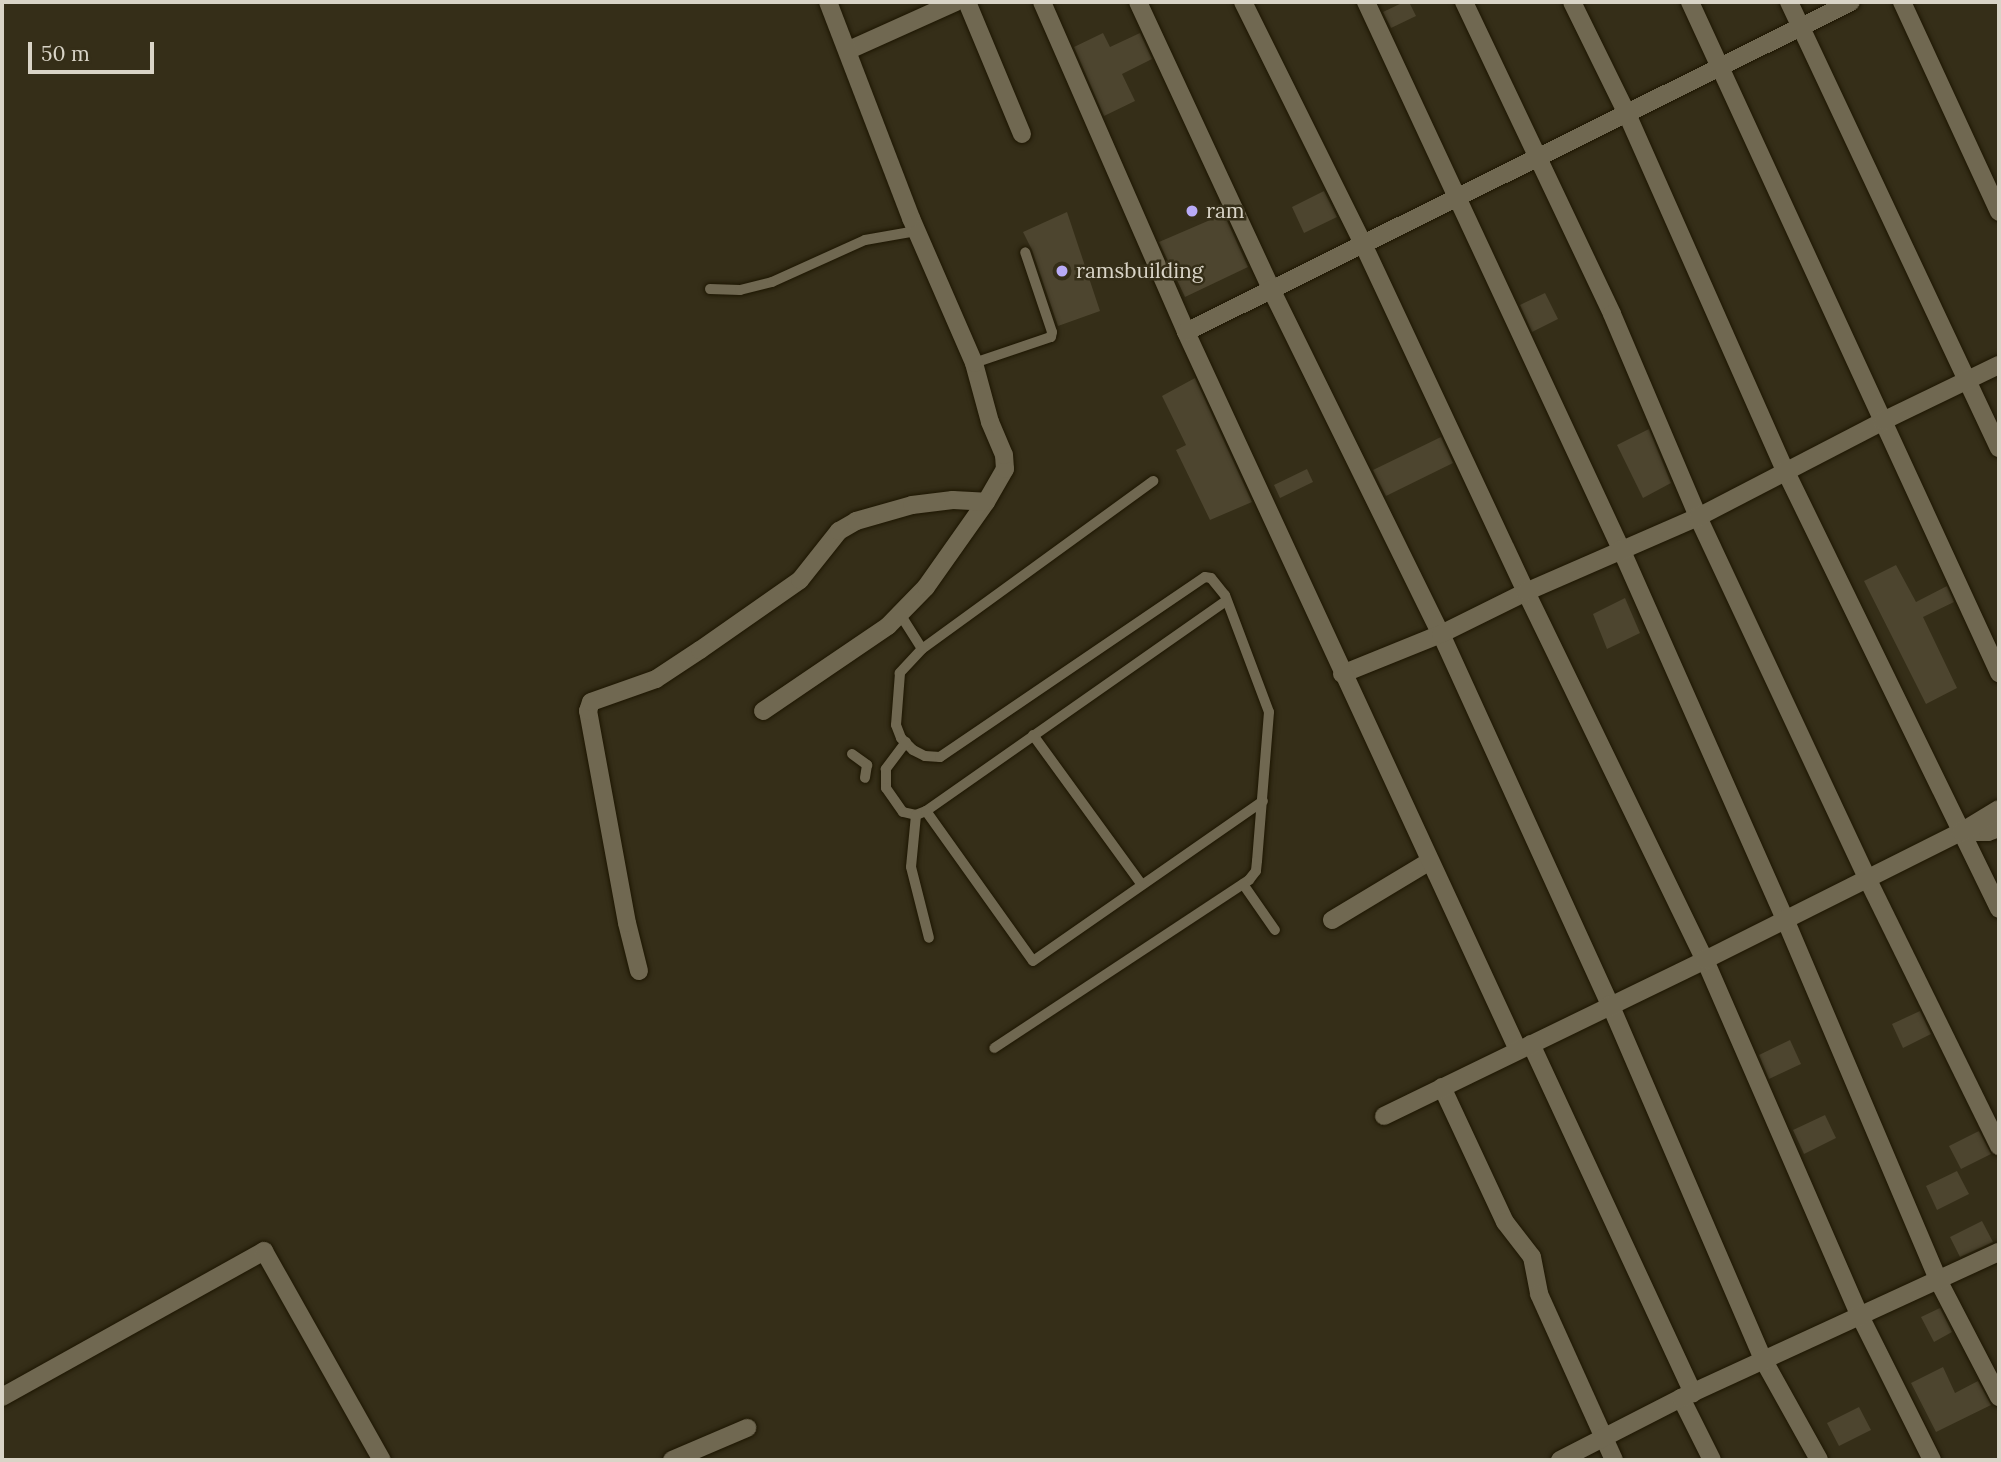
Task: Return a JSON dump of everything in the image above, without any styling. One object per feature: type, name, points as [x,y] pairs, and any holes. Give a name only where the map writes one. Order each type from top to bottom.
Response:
[{"type":"street","points":[[763,710],[888,626],[926,587],[986,502],[1005,469],[1004,455],[990,422],[974,363],[916,231],[828,2]]},
{"type":"street","points":[[849,51],[956,2]]},
{"type":"street","points":[[967,2],[1022,134]]},
{"type":"street","points":[[1042,2],[1186,332],[1342,674],[1430,861],[1525,1047],[1687,1396],[1712,1460]]},
{"type":"street","points":[[1138,2],[1271,289],[1441,634],[1611,1004],[1764,1360],[1819,1460]]},
{"type":"street","points":[[1243,2],[1363,244],[1526,592],[1705,960],[1860,1316],[1932,1460]]},
{"type":"street","points":[[1366,2],[1455,198],[1622,549],[1785,919],[1938,1280],[1999,1397]]},
{"type":"street","points":[[1464,2],[1612,314],[1698,517],[1867,878],[1999,1146]]},
{"type":"street","points":[[1572,2],[1627,114],[1786,471],[1999,909]]},
{"type":"street","points":[[1690,2],[1999,673]]},
{"type":"street","points":[[1789,2],[1999,449]]},
{"type":"street","points":[[1186,332],[1851,2]]},
{"type":"street","points":[[1902,2],[1999,212]]},
{"type":"street","points":[[1342,674],[1441,634],[1526,592],[1698,517],[1883,421],[1999,365]]},
{"type":"street","points":[[639,971],[627,923],[588,712],[591,702],[656,678],[700,650],[800,580],[839,531],[856,521],[912,505],[953,500],[986,502]]},
{"type":"street","points":[[1384,1116],[1705,960],[1961,832],[1999,809]]},
{"type":"street","points":[[1961,832],[1988,832],[1999,828]]},
{"type":"street","points":[[1332,919],[1430,861]]},
{"type":"street","points":[[1442,1087],[1505,1222],[1532,1257],[1539,1294],[1614,1460]]},
{"type":"street","points":[[2,1397],[264,1251],[382,1460]]},
{"type":"street","points":[[1560,1460],[1687,1396],[1999,1252]]},
{"type":"street","points":[[672,1460],[747,1427]]},
{"type":"lane","points":[[710,289],[740,290],[772,282],[865,240],[916,231]]},
{"type":"lane","points":[[974,363],[1051,337],[1052,332],[1025,252]]},
{"type":"lane","points":[[994,1048],[1243,884],[1256,871],[1269,712],[1225,602],[1225,595],[1215,582],[1205,577],[940,757],[925,756],[906,742],[896,725],[900,673],[922,649],[1153,481]]},
{"type":"lane","points":[[906,742],[886,769],[886,788],[892,801],[903,812],[921,813],[1225,602]]},
{"type":"lane","points":[[900,614],[922,649]]},
{"type":"lane","points":[[1033,735],[1142,885]]},
{"type":"lane","points":[[852,754],[867,765],[891,762]]},
{"type":"lane","points":[[865,778],[867,765]]},
{"type":"lane","points":[[921,813],[1033,961],[1263,801]]},
{"type":"lane","points":[[921,813],[911,867],[929,938]]},
{"type":"lane","points":[[1243,884],[1275,930]]},
{"type":"building","points":[[1409,2],[1416,16],[1391,28],[1383,12]]},
{"type":"building","points":[[1103,33],[1110,47],[1140,33],[1152,59],[1122,74],[1135,101],[1104,116],[1074,47]]},
{"type":"building","points":[[1324,191],[1337,217],[1304,233],[1292,207]]},
{"type":"building","name":"ramsbuilding","points":[[1067,212],[1100,311],[1058,326],[1032,250],[1023,232]]},
{"type":"building","points":[[1224,214],[1248,267],[1185,297],[1159,242]]},
{"type":"building","points":[[1545,293],[1558,319],[1532,332],[1520,305]]},
{"type":"building","points":[[1195,378],[1252,502],[1210,520],[1176,450],[1186,445],[1162,396]]},
{"type":"building","points":[[1649,429],[1671,483],[1643,498],[1617,445]]},
{"type":"building","points":[[1441,437],[1453,463],[1386,496],[1373,470]]},
{"type":"building","points":[[1307,469],[1313,482],[1280,498],[1274,485]]},
{"type":"building","points":[[1896,565],[1916,602],[1947,586],[1954,602],[1923,617],[1957,688],[1926,704],[1864,581]]},
{"type":"building","points":[[1625,598],[1640,633],[1607,649],[1593,614]]},
{"type":"building","points":[[1920,1011],[1931,1034],[1903,1048],[1892,1024]]},
{"type":"building","points":[[1790,1040],[1801,1064],[1769,1079],[1759,1055]]},
{"type":"building","points":[[1825,1115],[1836,1138],[1804,1154],[1793,1130]]},
{"type":"building","points":[[1979,1131],[1991,1154],[1961,1169],[1949,1146]]},
{"type":"building","points":[[1957,1171],[1969,1194],[1937,1210],[1926,1186]]},
{"type":"building","points":[[1982,1221],[1993,1242],[1960,1257],[1950,1237]]},
{"type":"building","points":[[1940,1308],[1952,1332],[1934,1342],[1921,1317]]},
{"type":"building","points":[[1943,1367],[1955,1393],[1978,1381],[1991,1405],[1936,1432],[1911,1383]]},
{"type":"building","points":[[1859,1407],[1871,1430],[1839,1446],[1827,1423]]},
{"type":"place","name":"ram","points":[[1192,211]]},
{"type":"place","name":"ramsbuilding","points":[[1062,271]]}]
